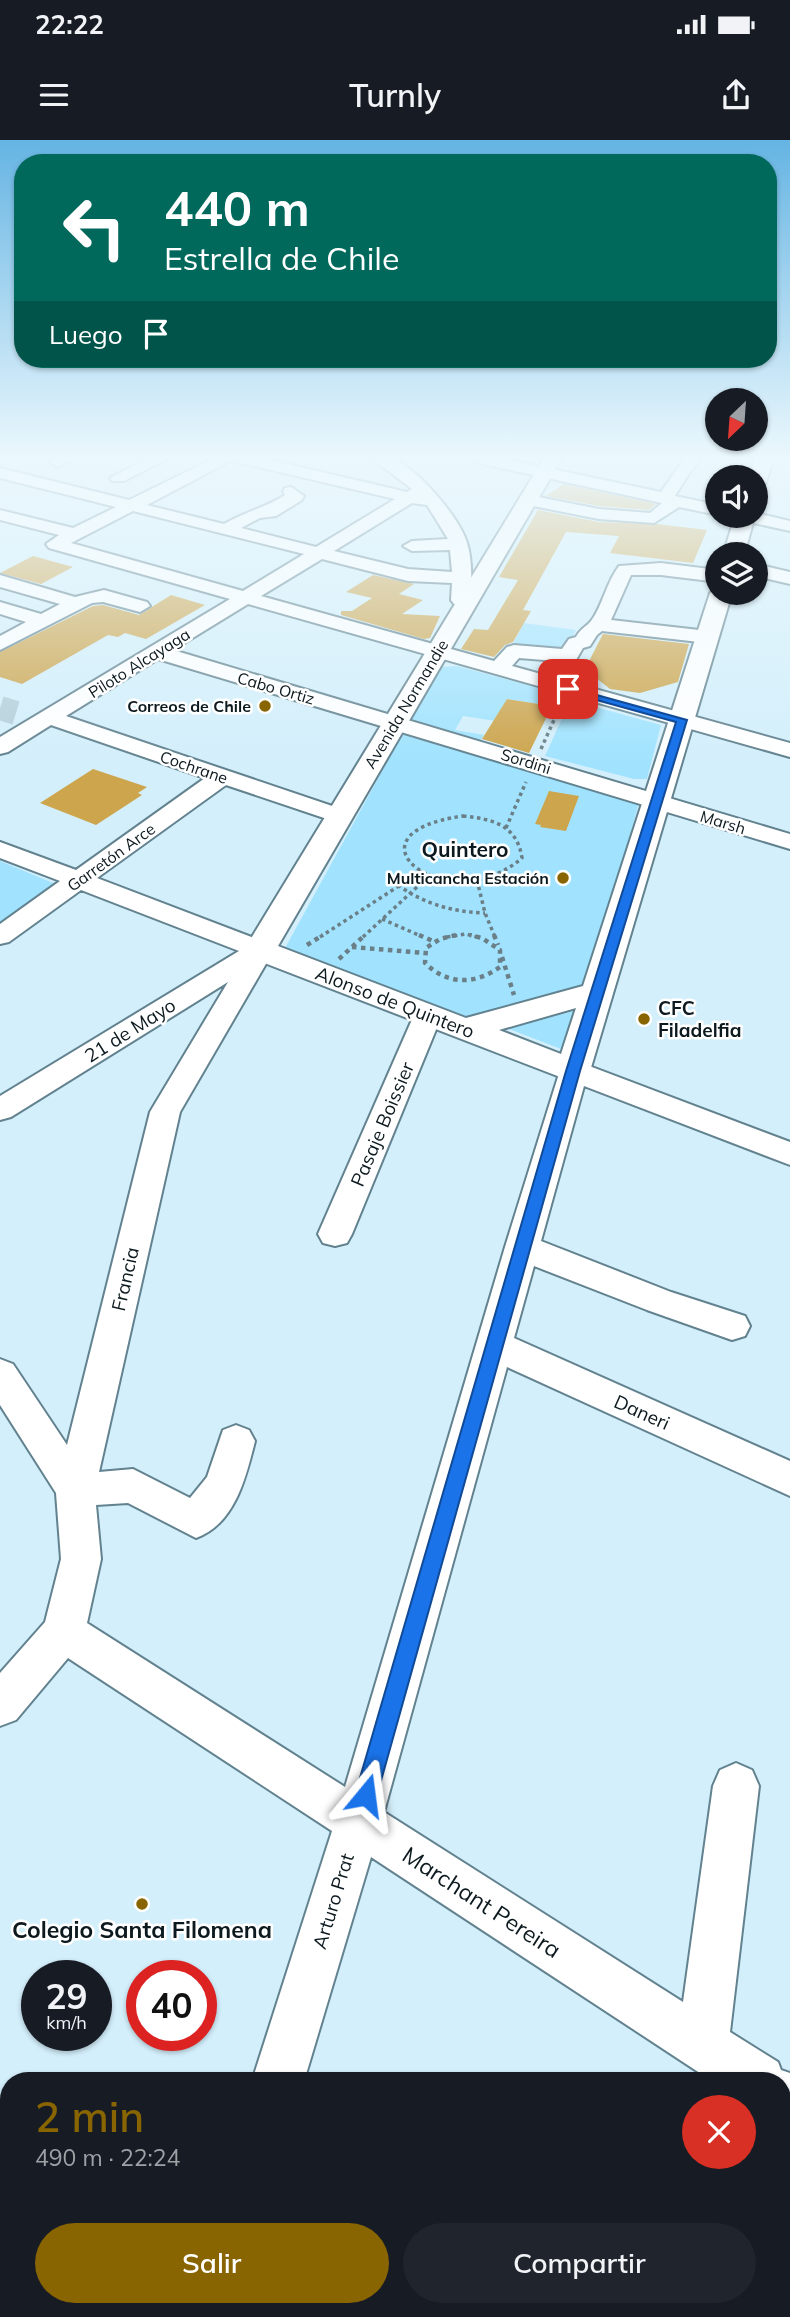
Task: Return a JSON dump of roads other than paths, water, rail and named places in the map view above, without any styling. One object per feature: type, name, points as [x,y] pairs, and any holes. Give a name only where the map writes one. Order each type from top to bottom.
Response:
[{"type":"main road","name":"Avenida Normandie","points":[[273,954],[339,816],[461,611],[487,560]]},
{"type":"main road","name":"Arturo Prat","points":[[573,1071],[717,605]]},
{"type":"main road","name":"Alonso de Quintero","points":[[273,954],[573,1071]]},
{"type":"main road","points":[[464,1029],[597,992]]},
{"type":"street","points":[[109,560],[790,750]]},
{"type":"street","name":"Piloto Alcayaga","points":[[0,747],[309,560]]},
{"type":"street","points":[[342,560],[408,575],[461,578]]},
{"type":"street","points":[[459,560],[461,611]]},
{"type":"street","points":[[498,669],[514,651],[569,656],[576,643],[583,642],[589,631],[599,625],[618,580],[626,570],[662,569],[705,574]]},
{"type":"street","points":[[768,573],[790,578]]},
{"type":"street","points":[[0,581],[76,603]]},
{"type":"street","points":[[0,644],[87,598],[104,596],[140,606]]},
{"type":"street","points":[[0,608],[42,621]]},
{"type":"street","points":[[599,625],[708,637]]},
{"type":"street","name":"Cabo Ortiz","points":[[156,652],[395,723]]},
{"type":"street","name":"Cochrane","points":[[16,713],[47,719],[339,816]]},
{"type":"street","name":"Sordini","points":[[395,723],[656,802]]},
{"type":"street","name":"Garretón Arce","points":[[0,936],[222,777]]},
{"type":"street","name":"Marsh","points":[[656,802],[790,842]]},
{"type":"street","name":"Alonso de Quintero","points":[[0,849],[273,954]]},
{"type":"street","name":"21 de Mayo","points":[[0,1110],[273,954]]},
{"type":"street","name":"Francia","points":[[64,1632],[81,1559],[75,1490],[164,1112],[273,954]]},
{"type":"street","name":"Pasaje Boissier","points":[[335,1234],[428,1014]]},
{"type":"street","name":"Alonso de Quintero","points":[[573,1071],[790,1154]]},
{"type":"street","name":"Arturo Prat","points":[[281,2072],[358,1822],[573,1071]]},
{"type":"street","points":[[522,1247],[659,1301],[732,1326]]},
{"type":"street","name":"Daneri","points":[[494,1345],[790,1479]]},
{"type":"street","points":[[0,1374],[75,1490],[133,1486],[196,1521],[225,1484],[236,1441]]},
{"type":"street","points":[[0,1705],[64,1632]]},
{"type":"street","name":"Marchant Pereira","points":[[64,1632],[745,2072]]},
{"type":"street","points":[[703,2044],[736,1786]]},
{"type":"tunnel","points":[[0,708],[16,713]]},
{"type":"place","name":"Correos de Chile","points":[[265,706]]},
{"type":"place","name":"Multicancha Estación","points":[[563,878]]},
{"type":"place","name":"CFC Filadelfia","points":[[644,1019]]},
{"type":"place","name":"Colegio Santa Filomena","points":[[142,1904]]},
{"type":"district","name":"Quintero","points":[[465,849]]}]
